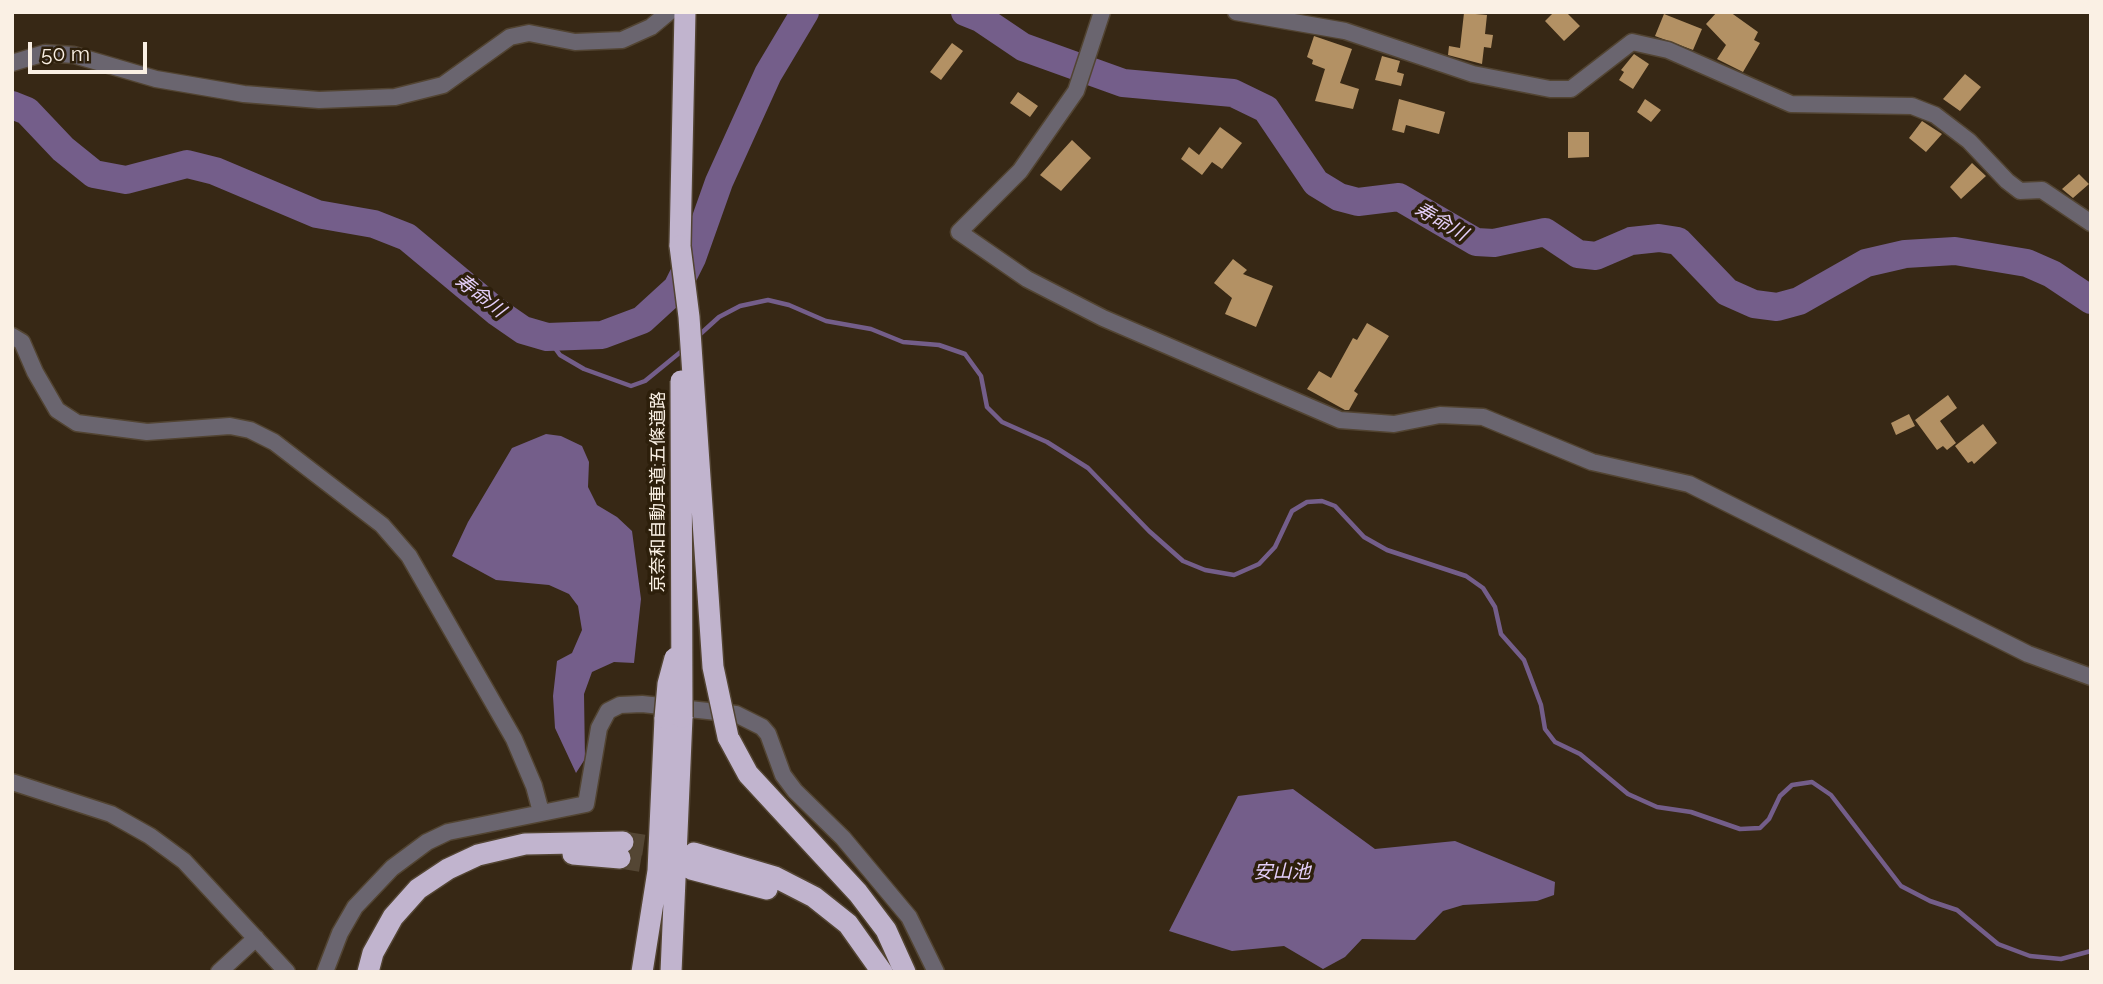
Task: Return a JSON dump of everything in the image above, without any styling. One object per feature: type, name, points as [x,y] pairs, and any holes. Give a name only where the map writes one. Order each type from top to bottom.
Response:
[{"type":"highway","name":"京奈和自動車道;五條道路","points":[[671,972],[674,718],[682,630],[680,246],[685,12]]},
{"type":"highway","points":[[680,246],[689,317],[713,667],[729,737],[756,783],[858,892],[886,930],[905,972]]},
{"type":"highway","points":[[642,972],[659,871],[674,718]]},
{"type":"highway","points":[[368,972],[373,953],[393,917],[418,889],[448,869],[478,855],[525,844],[621,850],[485,864],[425,901],[403,926],[382,972]]},
{"type":"highway","points":[[871,972],[846,941],[810,911],[773,891],[693,861],[775,877],[814,897],[848,924],[882,972]]},
{"type":"street","points":[[12,63],[45,53],[64,54],[156,79],[244,94],[319,100],[395,97],[443,85],[510,37],[529,33],[575,42],[622,40],[651,27],[669,12]]},
{"type":"street","points":[[1102,12],[1076,91],[1020,171],[960,232],[1027,279],[1103,318],[1340,420],[1394,424],[1440,415],[1483,417],[1592,462],[1689,484],[2028,654],[2091,677]]},
{"type":"street","points":[[1236,12],[1345,31],[1417,57],[1494,79],[1538,88],[1571,89],[1632,42],[1668,50],[1791,104],[1912,106],[1935,115],[1969,141],[2020,191],[2042,190],[2091,223]]},
{"type":"street","points":[[12,336],[22,342],[35,372],[57,410],[77,423],[147,432],[230,426],[250,430],[274,442],[382,525],[409,556],[514,739],[534,786],[541,812]]},
{"type":"street","points":[[325,972],[340,933],[355,907],[409,854],[448,832],[586,804],[599,728],[608,711],[620,705],[744,716],[768,734],[775,761],[795,791],[844,838],[909,917],[936,972]]},
{"type":"street","points":[[12,782],[111,814],[150,836],[184,861],[287,972]]},
{"type":"street","points":[[219,972],[256,938]]},
{"type":"water","points":[[546,434],[561,436],[582,446],[589,462],[588,487],[597,505],[617,517],[632,531],[641,599],[634,663],[614,662],[592,672],[584,694],[585,759],[576,773],[555,728],[553,696],[557,661],[572,653],[582,630],[578,606],[569,594],[549,585],[496,580],[452,556],[468,522],[512,448]]},
{"type":"water","name":"安山池","points":[[1293,789],[1375,849],[1455,841],[1555,882],[1554,895],[1537,901],[1463,905],[1443,911],[1415,940],[1362,939],[1345,957],[1323,969],[1284,946],[1232,951],[1169,931],[1238,796]]},
{"type":"building","points":[[1554,12],[1566,12],[1580,26],[1564,41],[1545,21]]},
{"type":"building","points":[[1717,12],[1730,12],[1758,32],[1754,40],[1760,43],[1743,72],[1717,59],[1726,45],[1706,24]]},
{"type":"building","points":[[1464,13],[1487,15],[1485,34],[1493,35],[1491,48],[1484,47],[1482,64],[1448,55],[1449,46],[1460,48]]},
{"type":"building","points":[[1664,14],[1702,29],[1693,50],[1655,36]]},
{"type":"building","points":[[1314,36],[1352,49],[1340,83],[1359,89],[1353,109],[1315,101],[1325,69],[1312,64],[1313,60],[1307,57]]},
{"type":"building","points":[[952,43],[963,51],[941,80],[930,72]]},
{"type":"building","points":[[1634,54],[1649,64],[1633,89],[1619,80],[1624,72],[1621,70]]},
{"type":"building","points":[[1382,56],[1400,61],[1397,72],[1404,74],[1401,86],[1375,80]]},
{"type":"building","points":[[1965,74],[1981,87],[1960,111],[1943,99]]},
{"type":"building","points":[[1018,92],[1038,106],[1030,117],[1010,103]]},
{"type":"building","points":[[1399,99],[1445,112],[1439,134],[1406,125],[1404,133],[1392,130]]},
{"type":"building","points":[[1645,99],[1661,110],[1651,122],[1637,112]]},
{"type":"building","points":[[1922,121],[1942,134],[1926,152],[1909,138]]},
{"type":"building","points":[[1220,127],[1242,143],[1222,169],[1212,162],[1202,175],[1181,159],[1189,147],[1199,155]]},
{"type":"building","points":[[1568,132],[1589,132],[1589,157],[1568,158]]},
{"type":"building","points":[[1072,140],[1091,158],[1061,191],[1040,175]]},
{"type":"building","points":[[1972,163],[1986,176],[1961,199],[1950,187]]},
{"type":"building","points":[[2079,174],[2089,184],[2073,198],[2062,189]]},
{"type":"building","points":[[1233,259],[1247,270],[1243,274],[1273,286],[1256,327],[1225,314],[1232,298],[1214,283]]},
{"type":"building","points":[[1367,323],[1389,336],[1354,391],[1358,394],[1349,410],[1345,410],[1307,389],[1319,371],[1331,378],[1353,338],[1357,340]]},
{"type":"building","points":[[1948,395],[1957,408],[1940,421],[1956,443],[1947,450],[1943,446],[1937,450],[1915,420]]},
{"type":"building","points":[[1909,414],[1915,426],[1896,435],[1891,423]]},
{"type":"building","points":[[1983,424],[1997,443],[1974,464],[1972,461],[1968,463],[1955,446]]},
{"type":"waterway","name":"寿命川","points":[[12,105],[27,111],[63,149],[94,174],[126,180],[187,164],[215,171],[317,214],[374,224],[407,237],[497,312],[523,330],[547,337],[602,335],[642,320],[677,288],[692,258],[719,182],[768,74],[805,12]]},
{"type":"waterway","name":"寿命川","points":[[965,12],[980,18],[1023,47],[1123,83],[1233,93],[1266,109],[1316,183],[1339,197],[1358,202],[1399,197],[1476,242],[1494,243],[1545,232],[1578,254],[1596,256],[1631,241],[1659,238],[1678,241],[1727,292],[1754,304],[1777,307],[1799,301],[1866,263],[1905,254],[1955,251],[2027,263],[2052,274],[2091,300]]},
{"type":"waterway","points":[[697,337],[719,317],[740,306],[768,300],[789,305],[826,321],[871,329],[903,342],[939,345],[965,354],[981,376],[987,407],[1002,422],[1047,442],[1088,468],[1149,531],[1183,561],[1205,570],[1234,575],[1259,564],[1275,547],[1292,511],[1307,502],[1322,501],[1335,506],[1364,537],[1387,550],[1466,576],[1483,588],[1495,607],[1501,634],[1524,660],[1541,705],[1545,729],[1555,742],[1580,754],[1628,794],[1657,807],[1691,812],[1740,829],[1760,828],[1769,819],[1780,796],[1792,785],[1812,782],[1831,795],[1901,886],[1930,901],[1957,910],[1998,944],[2030,956],[2061,959],[2091,951]]},
{"type":"waterway","points":[[547,337],[560,355],[584,369],[631,386],[645,381],[683,350]]},
{"type":"tunnel","points":[[623,842],[676,850]]},
{"type":"tunnel","points":[[620,858],[675,867]]}]
